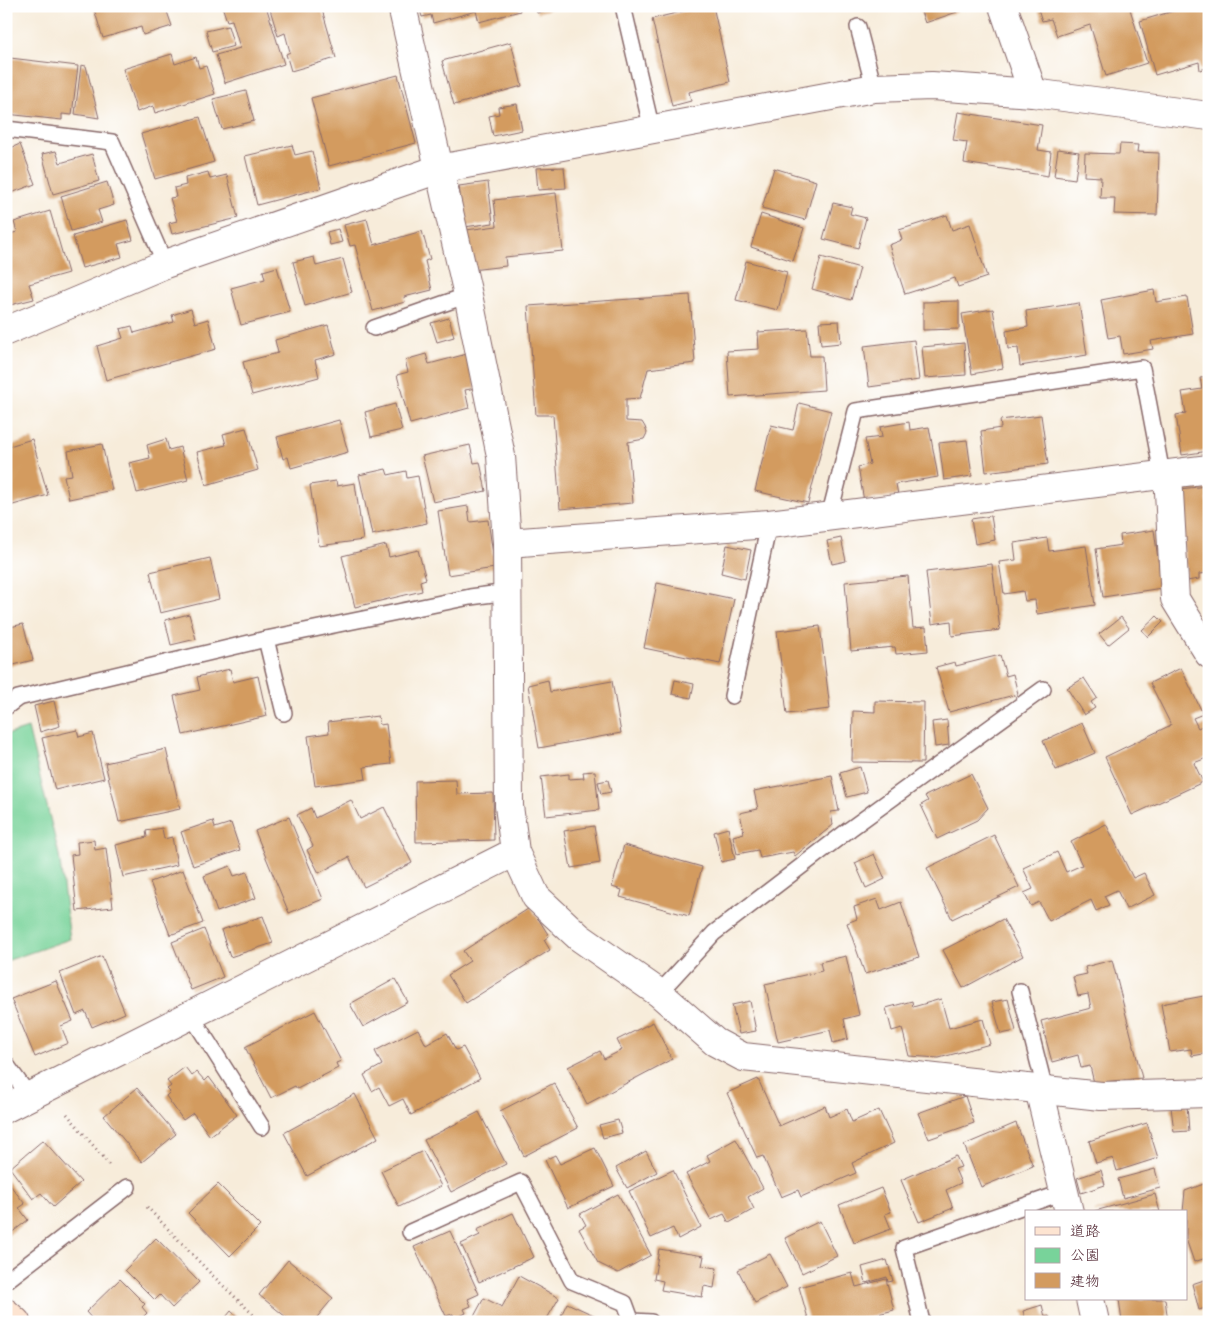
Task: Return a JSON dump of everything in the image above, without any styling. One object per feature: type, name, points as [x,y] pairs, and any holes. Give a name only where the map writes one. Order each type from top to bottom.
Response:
[{"type":"street","points":[[402,6],[468,296],[501,456],[507,544],[509,806],[514,852],[536,897],[579,937],[658,993],[715,1042],[743,1057],[1101,1096],[1209,1093]]},
{"type":"street","points":[[1004,6],[1032,93]]},
{"type":"street","points":[[6,331],[165,264],[439,169],[874,88],[932,86],[1032,93],[1209,116]]},
{"type":"street","points":[[507,544],[769,524],[1209,469]]},
{"type":"street","points":[[1165,474],[1175,600],[1209,654]]},
{"type":"street","points":[[27,1098],[514,852]]},
{"type":"street","points":[[1042,1089],[1066,1202]]},
{"type":"street","points":[[1090,1300],[1095,1322]]},
{"type":"street","points":[[6,1313],[16,1322]]},
{"type":"lane","points":[[623,6],[652,130]]},
{"type":"lane","points":[[858,27],[874,88]]},
{"type":"lane","points":[[6,129],[112,142],[165,264]]},
{"type":"lane","points":[[374,328],[468,296]]},
{"type":"lane","points":[[829,517],[856,411],[1142,368],[1165,474]]},
{"type":"lane","points":[[732,696],[769,524]]},
{"type":"lane","points":[[6,707],[18,698],[266,639],[470,597],[508,592]]},
{"type":"lane","points":[[266,639],[284,713]]},
{"type":"lane","points":[[658,993],[714,933],[850,829],[1043,689]]},
{"type":"lane","points":[[1020,991],[1042,1089]]},
{"type":"lane","points":[[191,1016],[262,1127]]},
{"type":"lane","points":[[6,1064],[27,1098]]},
{"type":"lane","points":[[410,1232],[522,1182],[572,1281],[625,1303],[632,1321],[651,1322]]},
{"type":"lane","points":[[6,1282],[128,1187]]},
{"type":"lane","points":[[1038,1210],[1066,1202]]},
{"type":"lane","points":[[922,1322],[904,1248],[1025,1214]]},
{"type":"path","points":[[27,1098],[128,1187],[211,1274],[261,1322]]},
{"type":"green space","points":[[28,728],[59,855],[70,939],[6,961],[6,735]]},
{"type":"building","points":[[93,6],[165,6],[172,26],[143,35],[141,27],[103,38]]},
{"type":"building","points":[[222,6],[266,6],[284,64],[225,83],[216,55],[240,48],[232,20],[227,21]]},
{"type":"building","points":[[269,6],[321,6],[336,58],[291,71],[286,54],[290,52],[285,33],[278,36]]},
{"type":"building","points":[[419,6],[519,6],[520,11],[479,22],[476,11],[433,23],[431,15],[422,17]]},
{"type":"building","points":[[535,6],[557,6],[557,7],[537,13]]},
{"type":"building","points":[[704,6],[713,6],[730,82],[689,92],[691,101],[672,106],[652,19]]},
{"type":"building","points":[[919,6],[955,6],[957,12],[925,23]]},
{"type":"building","points":[[1037,6],[1129,6],[1147,63],[1106,76],[1090,25],[1057,36],[1051,19],[1042,21]]},
{"type":"building","points":[[1190,6],[1209,6],[1209,67],[1200,70],[1199,62],[1155,75],[1140,21]]},
{"type":"building","points":[[228,26],[234,46],[212,52],[206,31]]},
{"type":"building","points":[[511,42],[522,86],[454,105],[442,61]]},
{"type":"building","points":[[172,54],[175,64],[196,57],[199,68],[206,66],[215,94],[155,113],[153,106],[137,112],[123,69]]},
{"type":"building","points":[[10,58],[78,66],[72,115],[62,114],[62,120],[6,114],[6,66],[9,67]]},
{"type":"building","points":[[81,65],[86,66],[99,118],[75,114]]},
{"type":"building","points":[[398,75],[416,143],[329,166],[311,98]]},
{"type":"building","points":[[246,91],[254,121],[222,129],[213,99]]},
{"type":"building","points":[[517,104],[522,130],[493,136],[489,116],[499,114],[498,107]]},
{"type":"building","points":[[958,112],[1042,125],[1038,150],[1051,152],[1048,176],[964,163],[967,142],[953,140]]},
{"type":"building","points":[[200,117],[214,162],[155,179],[141,134]]},
{"type":"building","points":[[20,144],[35,184],[6,195],[6,150]]},
{"type":"building","points":[[1120,144],[1138,145],[1137,152],[1159,153],[1157,215],[1114,214],[1115,198],[1100,198],[1101,177],[1084,176],[1085,153],[1119,154]]},
{"type":"building","points":[[292,145],[295,155],[312,151],[321,188],[257,205],[245,156]]},
{"type":"building","points":[[1058,149],[1079,152],[1075,179],[1054,176]]},
{"type":"building","points":[[56,151],[60,163],[92,154],[99,181],[53,194],[42,154]]},
{"type":"building","points":[[564,167],[566,188],[538,190],[536,168]]},
{"type":"building","points":[[774,168],[816,181],[805,220],[762,208]]},
{"type":"building","points":[[208,172],[210,179],[227,175],[238,218],[172,234],[169,223],[177,221],[170,198],[176,197],[174,188],[186,185],[185,178]]},
{"type":"building","points":[[107,182],[114,205],[98,210],[102,222],[71,231],[61,196]]},
{"type":"building","points":[[488,182],[493,223],[464,227],[459,186]]},
{"type":"building","points":[[556,193],[563,251],[505,257],[506,266],[471,270],[466,230],[497,226],[494,200]]},
{"type":"building","points":[[833,203],[852,207],[850,214],[866,218],[858,248],[823,239]]},
{"type":"building","points":[[50,211],[68,273],[29,284],[34,299],[6,306],[6,235],[17,232],[14,222]]},
{"type":"building","points":[[761,214],[804,228],[793,261],[751,247]]},
{"type":"building","points":[[947,215],[952,230],[970,224],[987,277],[958,287],[955,278],[905,294],[889,245],[902,240],[899,230]]},
{"type":"building","points":[[367,219],[374,245],[422,231],[430,259],[425,261],[432,290],[404,297],[405,302],[373,311],[355,245],[350,246],[344,225]]},
{"type":"building","points":[[127,220],[133,240],[118,244],[122,257],[82,268],[73,236]]},
{"type":"building","points":[[338,229],[342,242],[330,245],[327,232]]},
{"type":"building","points":[[314,257],[316,266],[343,259],[352,292],[305,306],[293,262]]},
{"type":"building","points":[[821,257],[860,268],[851,300],[812,289]]},
{"type":"building","points":[[746,261],[787,272],[778,310],[736,300]]},
{"type":"building","points":[[277,267],[290,312],[241,325],[231,288],[265,279],[263,271]]},
{"type":"building","points":[[1154,290],[1156,302],[1187,297],[1193,334],[1151,341],[1153,349],[1123,354],[1120,336],[1108,338],[1101,300]]},
{"type":"building","points":[[690,295],[695,363],[648,369],[640,398],[626,399],[626,421],[642,422],[647,433],[644,439],[628,442],[633,503],[560,509],[553,415],[536,415],[528,306]]},
{"type":"building","points":[[959,301],[959,329],[923,330],[923,302]]},
{"type":"building","points":[[1079,303],[1087,355],[1020,366],[1018,348],[1008,349],[1006,331],[1028,327],[1026,311]]},
{"type":"building","points":[[191,309],[195,323],[208,319],[216,349],[106,380],[97,346],[123,338],[120,329],[132,326],[134,333],[174,322],[172,315]]},
{"type":"building","points":[[993,309],[1003,368],[972,374],[962,314]]},
{"type":"building","points":[[449,318],[454,337],[437,342],[431,323]]},
{"type":"building","points":[[839,321],[841,343],[821,345],[819,322]]},
{"type":"building","points":[[328,325],[336,354],[315,360],[319,377],[252,395],[243,362],[278,353],[275,340]]},
{"type":"building","points":[[807,329],[810,356],[822,356],[824,390],[730,397],[727,351],[759,349],[758,332]]},
{"type":"building","points":[[914,340],[919,380],[869,387],[864,346]]},
{"type":"building","points":[[964,343],[966,375],[925,378],[922,347]]},
{"type":"building","points":[[426,354],[429,364],[467,354],[476,388],[465,390],[469,408],[410,424],[397,375],[408,372],[405,360]]},
{"type":"building","points":[[1209,377],[1209,451],[1182,455],[1176,415],[1186,413],[1182,392],[1202,389],[1200,378]]},
{"type":"building","points":[[799,403],[831,411],[808,503],[755,491],[771,425],[793,430]]},
{"type":"building","points":[[395,404],[402,430],[371,437],[365,412]]},
{"type":"building","points":[[1041,415],[1048,464],[986,472],[981,431],[1001,428],[1000,420]]},
{"type":"building","points":[[339,420],[348,452],[291,468],[288,457],[283,459],[277,437]]},
{"type":"building","points":[[909,422],[910,430],[929,427],[938,477],[896,484],[898,495],[864,501],[858,467],[870,464],[865,439],[882,437],[880,427]]},
{"type":"building","points":[[246,428],[258,470],[206,485],[197,452],[226,445],[223,434]]},
{"type":"building","points":[[32,439],[48,495],[6,507],[6,447]]},
{"type":"building","points":[[166,439],[169,450],[180,447],[188,480],[137,493],[129,463],[150,458],[147,445]]},
{"type":"building","points":[[967,440],[972,476],[944,480],[939,443]]},
{"type":"building","points":[[102,444],[112,490],[69,499],[64,476],[72,475],[68,451]]},
{"type":"building","points":[[470,445],[474,463],[480,462],[486,491],[433,502],[422,456]]},
{"type":"building","points":[[386,469],[388,475],[406,471],[407,478],[418,476],[427,523],[372,535],[359,475]]},
{"type":"building","points":[[336,481],[337,486],[355,483],[363,540],[319,546],[310,485]]},
{"type":"building","points":[[1207,486],[1209,573],[1199,574],[1199,579],[1187,581],[1180,489]]},
{"type":"building","points":[[468,506],[470,522],[488,520],[495,568],[448,575],[438,511]]},
{"type":"building","points":[[991,516],[995,540],[975,544],[971,519]]},
{"type":"building","points":[[1154,530],[1162,588],[1103,597],[1096,549],[1121,545],[1120,535]]},
{"type":"building","points":[[841,538],[846,561],[832,564],[827,541]]},
{"type":"building","points":[[1047,538],[1049,551],[1086,546],[1095,605],[1037,614],[1035,600],[1025,601],[1023,591],[1004,594],[999,562],[1016,560],[1014,543]]},
{"type":"building","points":[[386,545],[389,557],[418,550],[426,579],[420,581],[422,591],[355,607],[342,556]]},
{"type":"building","points":[[727,545],[751,550],[745,579],[721,573]]},
{"type":"building","points":[[210,558],[219,599],[160,613],[150,572]]},
{"type":"building","points":[[992,564],[1000,630],[952,636],[951,621],[932,624],[926,572]]},
{"type":"building","points":[[908,576],[913,628],[926,627],[928,651],[896,654],[895,647],[851,651],[845,582]]},
{"type":"building","points":[[657,583],[734,599],[720,664],[644,648]]},
{"type":"building","points":[[189,614],[196,639],[171,645],[165,620]]},
{"type":"building","points":[[1157,616],[1163,622],[1148,637],[1142,630]]},
{"type":"building","points":[[1121,617],[1129,628],[1108,645],[1099,634]]},
{"type":"building","points":[[23,624],[33,660],[6,667],[6,628]]},
{"type":"building","points":[[820,626],[830,709],[787,714],[777,631]]},
{"type":"building","points":[[1000,655],[1006,676],[1013,674],[1018,694],[949,712],[936,667],[955,662],[956,666]]},
{"type":"building","points":[[1181,668],[1203,714],[1193,718],[1198,728],[1208,723],[1209,725],[1209,757],[1194,763],[1203,782],[1132,815],[1105,757],[1171,725],[1150,683]]},
{"type":"building","points":[[230,669],[233,682],[258,676],[267,716],[183,735],[174,696],[200,690],[197,677]]},
{"type":"building","points":[[1084,678],[1097,698],[1091,702],[1095,708],[1084,715],[1067,688]]},
{"type":"building","points":[[548,680],[550,692],[612,681],[621,733],[539,748],[528,685]]},
{"type":"building","points":[[675,680],[694,684],[691,698],[672,694]]},
{"type":"building","points":[[54,701],[60,726],[40,732],[34,706]]},
{"type":"building","points":[[875,701],[924,702],[923,763],[852,762],[853,711],[875,712]]},
{"type":"building","points":[[378,716],[380,725],[386,724],[391,764],[364,767],[366,779],[315,786],[308,736],[329,733],[328,722]]},
{"type":"building","points":[[947,720],[949,745],[935,747],[932,722]]},
{"type":"building","points":[[1082,723],[1095,753],[1056,770],[1043,741]]},
{"type":"building","points":[[77,730],[79,737],[93,733],[104,778],[55,790],[42,738]]},
{"type":"building","points":[[166,749],[180,809],[119,822],[105,763]]},
{"type":"building","points":[[860,767],[867,792],[847,797],[840,773]]},
{"type":"building","points":[[595,771],[599,810],[546,816],[541,777],[569,774],[569,779],[584,778],[583,772]]},
{"type":"building","points":[[971,774],[988,808],[977,820],[937,839],[921,805],[928,801],[925,796]]},
{"type":"building","points":[[832,776],[839,811],[831,812],[833,825],[795,856],[793,852],[760,858],[758,850],[737,854],[733,836],[744,833],[740,813],[758,809],[754,791]]},
{"type":"building","points":[[456,780],[457,794],[493,793],[494,840],[416,842],[415,781]]},
{"type":"building","points":[[608,780],[611,792],[601,794],[598,782]]},
{"type":"building","points":[[351,800],[360,819],[384,807],[412,863],[364,887],[349,857],[319,873],[307,850],[313,846],[297,815],[311,808],[315,818]]},
{"type":"building","points":[[289,817],[323,899],[289,913],[255,831]]},
{"type":"building","points":[[213,821],[215,828],[231,823],[240,850],[193,866],[181,832]]},
{"type":"building","points":[[1106,824],[1133,878],[1144,873],[1155,895],[1126,909],[1117,890],[1104,896],[1109,905],[1096,911],[1091,900],[1049,921],[1039,902],[1031,906],[1024,893],[1033,889],[1023,868],[1057,852],[1066,872],[1082,865],[1071,842]]},
{"type":"building","points":[[594,826],[600,863],[571,868],[564,831]]},
{"type":"building","points":[[162,828],[164,839],[172,837],[177,865],[123,877],[116,845],[147,837],[146,831]]},
{"type":"building","points":[[728,828],[735,859],[721,862],[714,832]]},
{"type":"building","points":[[994,835],[1019,887],[952,919],[927,868]]},
{"type":"building","points":[[94,840],[95,850],[106,848],[113,907],[77,911],[71,855],[78,854],[77,842]]},
{"type":"building","points":[[624,845],[702,867],[689,916],[620,897],[622,890],[612,887]]},
{"type":"building","points":[[874,854],[885,879],[866,888],[855,863]]},
{"type":"building","points":[[230,866],[234,876],[247,872],[256,898],[217,912],[204,876]]},
{"type":"building","points":[[183,870],[203,923],[170,935],[150,882]]},
{"type":"building","points":[[877,899],[881,910],[901,902],[919,957],[865,974],[847,923],[857,919],[854,907]]},
{"type":"building","points":[[531,907],[549,936],[544,940],[550,950],[466,1003],[448,975],[470,961],[463,951]]},
{"type":"building","points":[[263,916],[273,943],[230,957],[221,930]]},
{"type":"building","points":[[1003,919],[1023,956],[963,988],[943,950]]},
{"type":"building","points":[[204,929],[223,977],[191,990],[172,942]]},
{"type":"building","points":[[102,956],[125,1013],[92,1027],[85,1011],[76,1015],[60,973]]},
{"type":"building","points":[[846,956],[859,1015],[844,1019],[848,1039],[833,1043],[830,1030],[778,1042],[765,984],[822,971],[820,962]]},
{"type":"building","points":[[1112,960],[1142,1078],[1094,1083],[1090,1066],[1081,1068],[1078,1055],[1052,1062],[1041,1021],[1091,1008],[1088,994],[1078,996],[1073,977],[1087,974],[1085,967]]},
{"type":"building","points":[[395,979],[408,1002],[363,1027],[350,1004]]},
{"type":"building","points":[[56,981],[73,1021],[61,1026],[68,1043],[35,1057],[11,999]]},
{"type":"building","points":[[1209,995],[1209,1053],[1192,1056],[1191,1049],[1170,1052],[1161,1004]]},
{"type":"building","points":[[941,999],[949,1028],[983,1019],[990,1044],[939,1058],[909,1056],[902,1028],[892,1031],[886,1008],[912,1001],[913,1007]]},
{"type":"building","points":[[1008,999],[1016,1031],[1001,1034],[992,1002]]},
{"type":"building","points":[[750,1001],[756,1031],[739,1034],[732,1005]]},
{"type":"building","points":[[315,1011],[341,1061],[336,1063],[338,1068],[297,1089],[295,1086],[271,1098],[245,1047]]},
{"type":"building","points":[[653,1022],[672,1059],[587,1104],[568,1067],[600,1051],[604,1059],[622,1050],[617,1040]]},
{"type":"building","points":[[418,1029],[426,1045],[447,1033],[456,1050],[463,1047],[480,1078],[411,1115],[403,1099],[389,1106],[379,1087],[372,1091],[364,1075],[382,1065],[375,1051]]},
{"type":"building","points":[[185,1067],[192,1076],[197,1072],[205,1081],[209,1077],[237,1115],[210,1136],[193,1113],[183,1120],[166,1096],[170,1092],[167,1089],[171,1086],[167,1081]]},
{"type":"building","points":[[758,1079],[779,1126],[825,1106],[829,1117],[847,1109],[852,1122],[879,1110],[894,1143],[852,1163],[856,1173],[801,1197],[798,1190],[781,1197],[763,1156],[757,1158],[727,1093]]},
{"type":"building","points":[[554,1083],[578,1128],[524,1156],[500,1111]]},
{"type":"building","points":[[137,1088],[176,1134],[142,1162],[104,1116]]},
{"type":"building","points":[[355,1094],[378,1138],[307,1176],[284,1133]]},
{"type":"building","points":[[965,1096],[974,1123],[929,1139],[918,1113]]},
{"type":"building","points":[[1187,1105],[1189,1131],[1174,1132],[1171,1107]]},
{"type":"building","points":[[479,1112],[506,1164],[451,1192],[424,1140]]},
{"type":"building","points":[[618,1120],[622,1133],[603,1138],[599,1125]]},
{"type":"building","points":[[1016,1123],[1033,1166],[981,1187],[964,1145]]},
{"type":"building","points":[[1147,1123],[1158,1158],[1117,1171],[1113,1158],[1096,1163],[1089,1141]]},
{"type":"building","points":[[736,1139],[763,1188],[748,1197],[754,1209],[729,1223],[724,1214],[711,1220],[686,1174],[710,1161],[707,1155]]},
{"type":"building","points":[[43,1140],[81,1182],[53,1207],[41,1193],[33,1199],[10,1168]]},
{"type":"building","points":[[595,1148],[614,1186],[568,1208],[545,1160],[555,1155],[560,1164]]},
{"type":"building","points":[[423,1151],[441,1186],[399,1207],[381,1171]]},
{"type":"building","points":[[646,1151],[657,1172],[627,1188],[616,1168]]},
{"type":"building","points":[[956,1156],[961,1167],[955,1169],[961,1183],[946,1190],[953,1208],[919,1222],[901,1180]]},
{"type":"building","points":[[1155,1169],[1160,1188],[1123,1198],[1118,1179]]},
{"type":"building","points":[[673,1170],[701,1227],[678,1239],[673,1228],[651,1238],[629,1191]]},
{"type":"building","points":[[1101,1170],[1105,1185],[1081,1193],[1077,1178]]},
{"type":"building","points":[[6,1180],[25,1204],[19,1208],[28,1220],[6,1237]]},
{"type":"building","points":[[1209,1182],[1209,1257],[1194,1262],[1188,1245],[1188,1210],[1183,1210],[1185,1191]]},
{"type":"building","points":[[218,1184],[260,1226],[230,1256],[188,1213]]},
{"type":"building","points":[[881,1188],[891,1212],[885,1214],[891,1229],[854,1243],[839,1205]]},
{"type":"building","points":[[618,1194],[651,1255],[618,1273],[598,1263],[579,1229],[586,1225],[580,1214]]},
{"type":"building","points":[[1155,1194],[1159,1210],[1099,1210]]},
{"type":"building","points":[[513,1213],[534,1257],[479,1282],[461,1244],[480,1235],[477,1230]]},
{"type":"building","points":[[820,1221],[837,1256],[802,1273],[785,1238]]},
{"type":"building","points":[[450,1231],[479,1294],[468,1299],[471,1306],[464,1309],[466,1313],[454,1319],[453,1314],[446,1316],[414,1247]]},
{"type":"building","points":[[156,1238],[199,1282],[172,1308],[160,1295],[155,1300],[125,1270]]},
{"type":"building","points":[[659,1249],[704,1256],[702,1266],[717,1268],[714,1288],[704,1286],[702,1297],[661,1290],[663,1281],[654,1279]]},
{"type":"building","points":[[770,1254],[787,1287],[755,1303],[738,1270]]},
{"type":"building","points":[[288,1260],[333,1298],[313,1322],[292,1322],[259,1295]]},
{"type":"building","points":[[887,1260],[893,1281],[888,1282],[887,1277],[866,1283],[862,1267]]},
{"type":"building","points":[[852,1273],[856,1287],[886,1279],[894,1310],[847,1322],[809,1322],[799,1287]]},
{"type":"building","points":[[519,1276],[559,1298],[545,1322],[471,1322],[484,1298],[502,1307]]},
{"type":"building","points":[[120,1279],[145,1304],[142,1307],[147,1313],[142,1318],[146,1322],[95,1322],[86,1312]]},
{"type":"building","points":[[1204,1280],[1209,1297],[1209,1307],[1199,1310],[1192,1284]]},
{"type":"building","points":[[1119,1300],[1165,1300],[1168,1322],[1122,1322]]},
{"type":"building","points":[[567,1303],[609,1322],[558,1322]]},
{"type":"building","points":[[1042,1305],[1045,1317],[1049,1316],[1051,1322],[1026,1322],[1023,1311]]},
{"type":"building","points":[[231,1311],[243,1322],[222,1322]]}]
